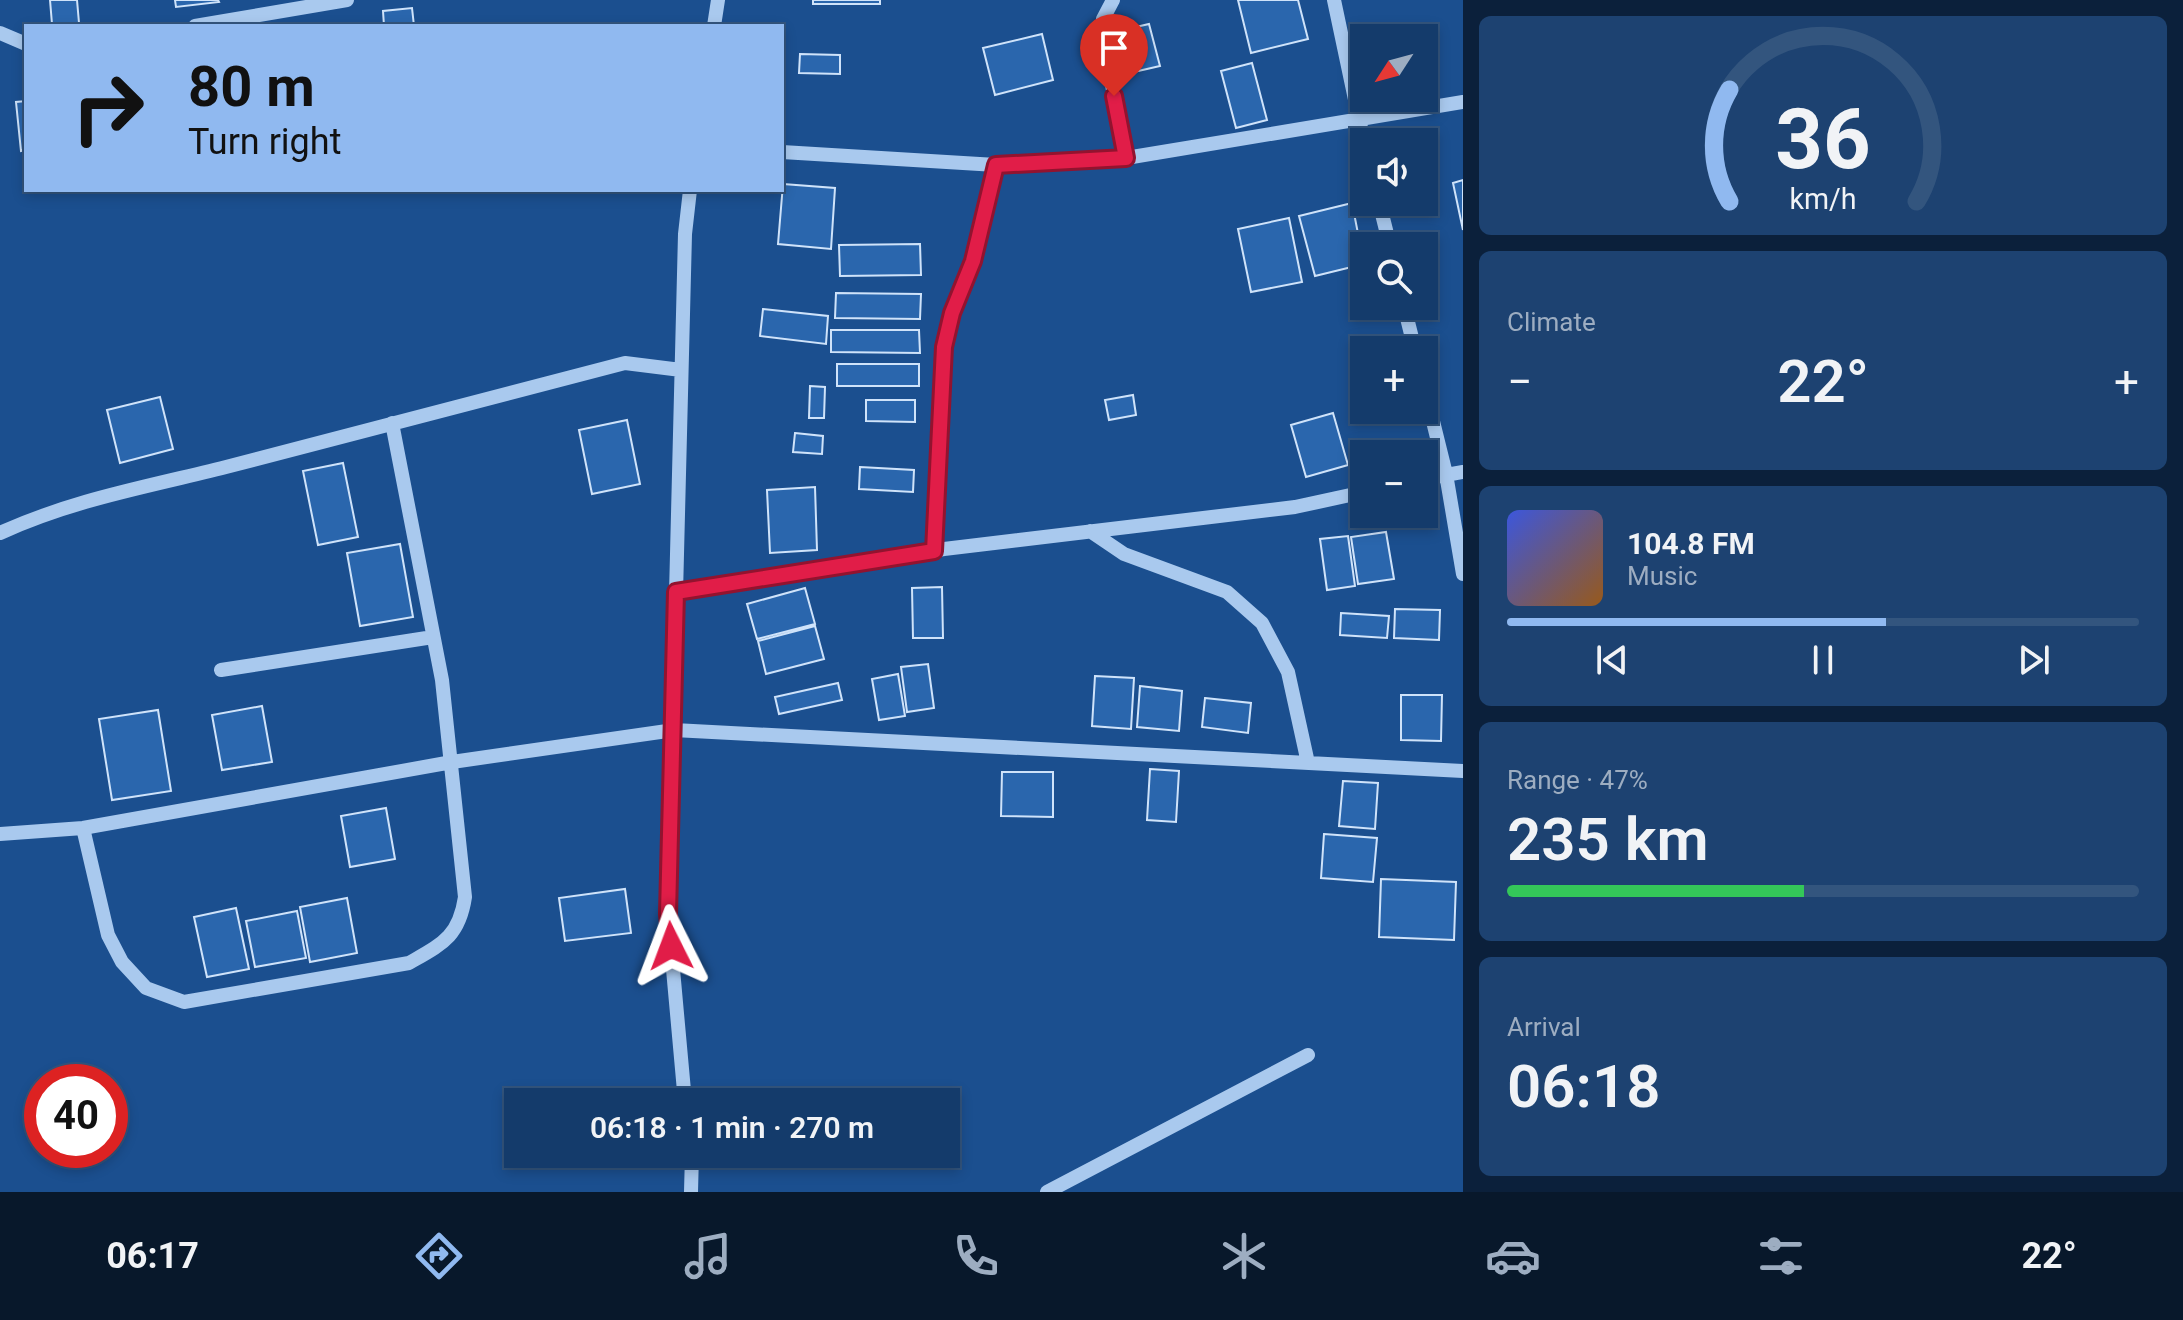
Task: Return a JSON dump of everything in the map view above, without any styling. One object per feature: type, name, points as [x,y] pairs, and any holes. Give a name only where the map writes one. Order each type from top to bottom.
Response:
[{"type":"street","points":[[207,24],[347,0]]},
{"type":"street","points":[[714,24],[718,0]]},
{"type":"street","points":[[1113,0],[1103,19],[1102,33],[1126,158]]},
{"type":"street","points":[[1334,0],[1361,128]]},
{"type":"street","points":[[0,33],[24,43]]},
{"type":"street","points":[[784,152],[996,165],[1126,158],[1463,102]]},
{"type":"street","points":[[934,551],[944,347],[952,313],[973,261],[996,165]]},
{"type":"street","points":[[684,1088],[668,914],[685,234],[690,192]]},
{"type":"street","points":[[0,533],[51,510],[86,499],[625,363],[681,370]]},
{"type":"street","points":[[83,828],[108,935],[122,962],[146,988],[184,1002],[409,963],[438,947],[461,922],[465,897],[452,762],[433,637],[392,423]]},
{"type":"street","points":[[1434,424],[1446,474],[1463,574]]},
{"type":"street","points":[[1438,476],[1463,472]]},
{"type":"street","points":[[676,592],[934,551],[1295,507],[1350,495]]},
{"type":"street","points":[[1090,531],[1124,554],[1227,592],[1262,623],[1288,672],[1308,763]]},
{"type":"street","points":[[221,670],[433,637]]},
{"type":"street","points":[[0,834],[83,828],[452,762],[674,730],[1463,771]]},
{"type":"street","points":[[1047,1192],[1308,1055]]},
{"type":"street","points":[[691,1192],[692,1168]]},
{"type":"building","points":[[50,0],[77,0],[79,23],[52,24]]},
{"type":"building","points":[[175,0],[218,0],[219,2],[176,7]]},
{"type":"building","points":[[813,0],[880,0],[880,4],[813,4]]},
{"type":"building","points":[[1238,0],[1298,0],[1308,39],[1251,53]]},
{"type":"building","points":[[412,8],[414,24],[384,24],[383,11]]},
{"type":"building","points":[[1149,24],[1160,66],[1125,74],[1114,32]]},
{"type":"building","points":[[1042,34],[1053,80],[995,95],[983,48]]},
{"type":"building","points":[[800,54],[840,55],[840,74],[799,73]]},
{"type":"building","points":[[1252,63],[1267,120],[1236,128],[1221,71]]},
{"type":"building","points":[[24,101],[24,150],[21,151],[16,102]]},
{"type":"building","points":[[1463,180],[1463,230],[1453,183]]},
{"type":"building","points":[[784,184],[835,188],[831,249],[778,244]]},
{"type":"building","points":[[1350,203],[1350,216],[1355,216],[1358,232],[1350,232],[1350,267],[1315,276],[1299,216]]},
{"type":"building","points":[[1289,218],[1302,282],[1251,292],[1238,229]]},
{"type":"building","points":[[920,244],[921,275],[840,276],[839,245]]},
{"type":"building","points":[[836,293],[921,294],[920,319],[835,318]]},
{"type":"building","points":[[763,309],[828,316],[826,344],[760,336]]},
{"type":"building","points":[[831,330],[919,330],[920,353],[831,352]]},
{"type":"building","points":[[837,364],[919,364],[919,386],[837,386]]},
{"type":"building","points":[[810,386],[825,387],[824,418],[809,418]]},
{"type":"building","points":[[1133,395],[1136,415],[1109,420],[1105,400]]},
{"type":"building","points":[[160,397],[173,449],[120,463],[107,410]]},
{"type":"building","points":[[866,400],[915,400],[915,422],[866,421]]},
{"type":"building","points":[[1333,413],[1348,465],[1306,477],[1291,425]]},
{"type":"building","points":[[627,420],[640,484],[592,494],[579,430]]},
{"type":"building","points":[[795,433],[823,436],[822,454],[793,452]]},
{"type":"building","points":[[343,463],[358,537],[318,545],[303,471]]},
{"type":"building","points":[[860,467],[914,470],[913,492],[859,489]]},
{"type":"building","points":[[815,487],[817,550],[770,553],[767,490]]},
{"type":"building","points":[[1386,532],[1394,579],[1358,584],[1351,537]]},
{"type":"building","points":[[1348,536],[1355,586],[1327,590],[1320,539]]},
{"type":"building","points":[[400,544],[413,617],[360,626],[347,553]]},
{"type":"building","points":[[942,587],[943,638],[913,638],[912,588]]},
{"type":"building","points":[[805,588],[815,624],[757,639],[747,604]]},
{"type":"building","points":[[1395,609],[1440,610],[1439,640],[1394,638]]},
{"type":"building","points":[[1341,613],[1389,616],[1387,638],[1340,635]]},
{"type":"building","points":[[815,626],[824,659],[766,674],[758,641]]},
{"type":"building","points":[[928,664],[934,708],[907,712],[901,667]]},
{"type":"building","points":[[898,674],[905,716],[879,720],[872,679]]},
{"type":"building","points":[[1095,676],[1134,678],[1131,729],[1092,726]]},
{"type":"building","points":[[838,683],[842,700],[779,714],[775,697]]},
{"type":"building","points":[[1140,686],[1182,691],[1179,731],[1137,727]]},
{"type":"building","points":[[1401,695],[1442,695],[1441,741],[1401,740]]},
{"type":"building","points":[[1205,698],[1251,703],[1248,733],[1202,727]]},
{"type":"building","points":[[262,706],[272,762],[222,770],[212,715]]},
{"type":"building","points":[[158,710],[171,791],[112,800],[99,719]]},
{"type":"building","points":[[1150,769],[1179,771],[1176,822],[1147,820]]},
{"type":"building","points":[[1002,772],[1053,772],[1053,817],[1001,816]]},
{"type":"building","points":[[1343,781],[1378,783],[1375,829],[1339,826]]},
{"type":"building","points":[[386,808],[395,859],[350,867],[341,816]]},
{"type":"building","points":[[1324,834],[1377,838],[1373,882],[1321,878]]},
{"type":"building","points":[[1381,879],[1456,882],[1454,940],[1379,937]]},
{"type":"building","points":[[625,889],[631,933],[565,941],[559,898]]},
{"type":"building","points":[[347,898],[357,953],[310,962],[300,907]]},
{"type":"building","points":[[236,908],[249,969],[207,977],[194,917]]},
{"type":"building","points":[[297,911],[306,958],[255,967],[246,921]]},
{"type":"route","points":[[671,946],[668,914],[676,592],[934,551],[944,347],[952,313],[973,261],[986,216],[996,165],[1126,158],[1114,96]]}]
